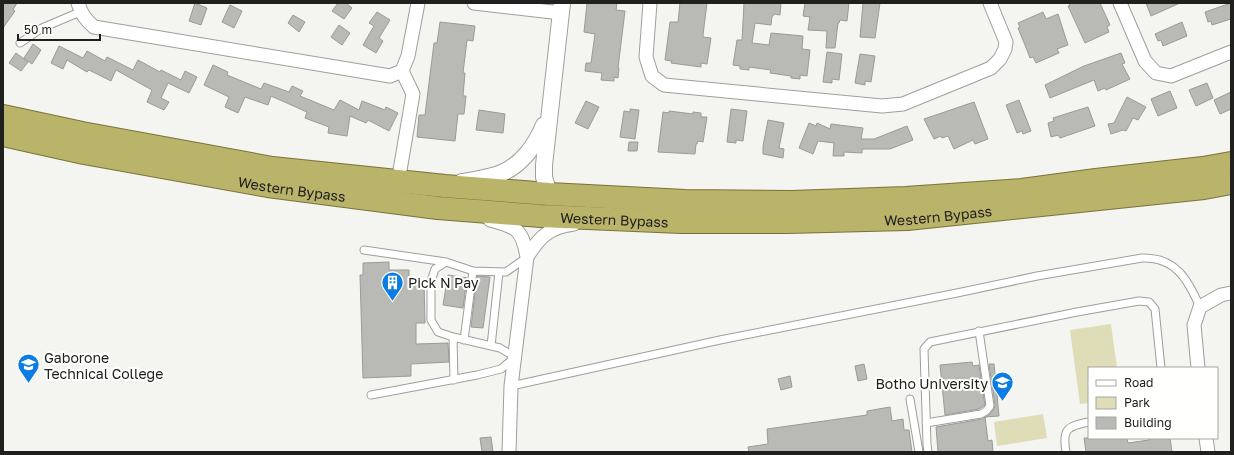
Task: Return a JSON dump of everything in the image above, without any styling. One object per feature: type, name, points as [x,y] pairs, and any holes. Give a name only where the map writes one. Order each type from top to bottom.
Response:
[{"type":"highway","name":"Western Bypass","points":[[3,116],[82,133],[272,168],[398,182],[549,194],[700,201],[792,202],[906,198],[1022,190],[1096,180],[1204,178]]},
{"type":"highway","name":"Western Bypass","points":[[3,135],[84,153],[268,186],[438,208],[541,216],[652,221],[787,222],[907,219],[1204,178]]},
{"type":"highway","points":[[1204,178],[1231,163]]},
{"type":"highway","points":[[1204,178],[1231,184]]},
{"type":"street","points":[[398,182],[412,94],[402,71],[408,56],[418,3]]},
{"type":"street","points":[[478,3],[562,8],[544,165],[544,177],[549,194]]},
{"type":"street","points":[[650,3],[646,57],[652,76],[664,85],[882,106],[903,104],[991,68],[1000,59],[1005,49],[1006,42],[990,3]]},
{"type":"street","points":[[1120,3],[1144,61],[1156,73],[1171,76],[1231,52]]},
{"type":"street","points":[[79,7],[85,19],[94,27],[390,76],[402,71]]},
{"type":"street","points":[[445,186],[500,174],[513,166],[526,155],[536,143],[550,112]]},
{"type":"street","points":[[438,208],[507,225],[516,229],[521,235],[525,244],[527,257],[511,386],[508,452]]},
{"type":"street","points":[[527,257],[543,236],[561,226],[574,224],[652,221]]},
{"type":"street","points":[[1198,367],[1194,325],[1200,307],[1221,295],[1231,293]]},
{"type":"street","points":[[1206,439],[1208,452]]},
{"type":"lane","points":[[20,43],[42,28],[79,7]]},
{"type":"lane","points":[[364,250],[446,262],[473,271],[506,272],[527,257]]},
{"type":"lane","points":[[511,386],[728,338],[1037,276],[1142,258],[1154,258],[1168,263],[1182,273],[1190,285],[1200,307]]},
{"type":"lane","points":[[371,395],[454,380],[501,369],[515,357],[500,348],[464,340],[438,332],[431,320],[431,281],[435,269],[446,262]]},
{"type":"lane","points":[[464,340],[473,271]]},
{"type":"lane","points":[[491,346],[499,272]]},
{"type":"lane","points":[[928,452],[924,349],[930,342],[1092,309],[1139,301],[1149,302],[1155,309],[1161,367]]},
{"type":"lane","points":[[926,423],[981,414],[990,406],[979,331]]},
{"type":"lane","points":[[453,337],[454,380]]},
{"type":"lane","points":[[910,399],[919,452]]},
{"type":"lane","points":[[1066,452],[1064,439],[1068,429],[1073,425],[1088,422]]},
{"type":"green space","points":[[1111,324],[1117,367],[1088,367],[1088,403],[1080,404],[1070,330]]},
{"type":"green space","points":[[1043,414],[1047,438],[997,446],[994,422]]},
{"type":"building","points":[[3,3],[17,3],[13,10],[15,11],[3,28]]},
{"type":"building","points":[[195,3],[207,8],[201,25],[189,21]]},
{"type":"building","points":[[338,3],[346,3],[352,8],[344,19],[332,11]]},
{"type":"building","points":[[587,3],[617,3],[616,10],[625,11],[618,78],[614,77],[614,81],[601,80],[602,73],[585,71],[586,63],[591,63],[595,34],[584,32]]},
{"type":"building","points":[[680,3],[707,3],[703,37],[711,38],[707,64],[701,63],[701,67],[671,63],[672,61],[665,60],[670,22],[678,22]]},
{"type":"building","points":[[744,3],[781,3],[780,15],[774,14],[772,16],[771,25],[755,23],[752,43],[769,45],[771,33],[803,36],[802,49],[810,50],[807,76],[800,75],[800,79],[791,78],[791,76],[770,73],[771,70],[749,67],[749,70],[740,69],[740,66],[733,65],[737,40],[742,40]]},
{"type":"building","points":[[805,3],[849,3],[847,21],[840,20],[838,23],[835,48],[826,48],[827,31],[808,30],[810,17],[803,16]]},
{"type":"building","points":[[863,3],[880,3],[875,38],[860,37]]},
{"type":"building","points":[[1069,3],[1100,3],[1110,25],[1107,27],[1109,32],[1085,43],[1068,6],[1070,6]]},
{"type":"building","points":[[1146,3],[1180,3],[1151,16]]},
{"type":"building","points":[[1231,3],[1231,19],[1212,25],[1211,21],[1208,22],[1205,12]]},
{"type":"building","points":[[230,5],[242,11],[234,28],[222,22]]},
{"type":"building","points":[[377,12],[390,20],[379,38],[383,41],[376,53],[363,45],[374,26],[369,23]]},
{"type":"building","points":[[1043,12],[1046,19],[1058,14],[1068,45],[1057,49],[1059,53],[1036,63],[1033,57],[1030,58],[1018,28],[1020,27],[1018,23]]},
{"type":"building","points":[[293,15],[305,22],[299,32],[288,23]]},
{"type":"building","points":[[440,22],[475,26],[473,41],[467,40],[463,73],[465,73],[463,96],[466,96],[464,114],[458,114],[455,141],[417,137],[419,115],[425,115],[434,43],[437,43]]},
{"type":"building","points":[[1182,22],[1187,36],[1163,46],[1161,40],[1158,41],[1155,34]]},
{"type":"building","points":[[339,25],[350,33],[342,45],[331,37]]},
{"type":"building","points":[[33,44],[41,50],[32,64],[24,58]]},
{"type":"building","points":[[59,46],[83,58],[87,51],[105,61],[107,57],[133,70],[138,60],[160,72],[161,70],[181,80],[185,71],[197,77],[189,93],[168,83],[161,98],[169,102],[164,110],[147,102],[152,90],[116,70],[111,81],[89,70],[87,72],[67,60],[63,69],[51,63]]},
{"type":"building","points":[[827,52],[842,54],[839,80],[832,79],[832,83],[823,82]]},
{"type":"building","points":[[16,53],[28,62],[21,71],[9,63]]},
{"type":"building","points":[[1121,53],[1125,63],[1122,64],[1130,79],[1106,90],[1105,88],[1098,91],[1094,80],[1050,98],[1045,85],[1084,66]]},
{"type":"building","points":[[860,54],[875,56],[871,82],[865,81],[865,85],[855,83]]},
{"type":"building","points":[[213,65],[228,72],[227,75],[261,89],[264,83],[289,92],[292,86],[303,91],[300,96],[334,110],[340,100],[359,110],[362,101],[385,110],[386,107],[398,113],[389,131],[368,120],[366,123],[350,116],[347,136],[328,133],[329,127],[305,118],[307,112],[271,96],[268,105],[245,97],[238,113],[225,107],[229,97],[204,85]]},
{"type":"building","points":[[1207,83],[1213,98],[1196,106],[1189,90]]},
{"type":"building","points":[[1170,91],[1177,108],[1158,116],[1151,99]]},
{"type":"building","points":[[1231,92],[1231,109],[1220,114],[1214,100]]},
{"type":"building","points":[[1127,97],[1146,107],[1138,120],[1133,118],[1126,131],[1123,130],[1111,134],[1108,124],[1114,123]]},
{"type":"building","points":[[1019,100],[1031,131],[1023,134],[1022,131],[1017,133],[1006,105]]},
{"type":"building","points":[[586,101],[599,107],[588,129],[575,123]]},
{"type":"building","points":[[974,102],[988,139],[975,144],[973,140],[954,149],[948,136],[942,138],[941,136],[934,139],[924,119]]},
{"type":"building","points":[[1088,107],[1095,126],[1060,138],[1058,135],[1051,137],[1048,123],[1054,121],[1053,118]]},
{"type":"building","points":[[630,109],[639,110],[635,139],[620,137],[624,111],[630,112]]},
{"type":"building","points":[[731,109],[747,111],[743,141],[736,140],[736,143],[727,142]]},
{"type":"building","points":[[479,110],[505,114],[503,133],[476,130]]},
{"type":"building","points":[[669,111],[693,114],[693,112],[701,113],[701,117],[707,117],[703,142],[698,141],[696,144],[695,154],[658,152],[663,112],[669,113]]},
{"type":"building","points":[[768,120],[784,123],[779,148],[784,149],[783,158],[763,154]]},
{"type":"building","points":[[809,123],[816,126],[817,123],[830,129],[831,124],[863,128],[861,139],[874,139],[907,126],[913,140],[890,149],[862,149],[862,153],[844,152],[844,156],[833,156],[834,143],[818,141],[813,154],[799,148]]},
{"type":"building","points":[[629,142],[638,142],[637,151],[628,151]]},
{"type":"building","name":"Pick N Pay","points":[[389,262],[389,270],[409,270],[409,281],[424,281],[425,323],[416,323],[416,344],[448,343],[449,362],[411,364],[411,376],[363,378],[360,275],[363,275],[363,263]]},
{"type":"building","points":[[448,275],[467,278],[463,308],[443,305]]},
{"type":"building","points":[[477,276],[490,277],[483,328],[471,327]]},
{"type":"building","points":[[972,362],[973,366],[979,365],[985,405],[979,409],[945,415],[940,365]]},
{"type":"building","points":[[864,364],[867,379],[858,381],[855,366]]},
{"type":"building","points":[[989,364],[994,364],[999,416],[986,417],[994,409],[995,405]]},
{"type":"building","points":[[790,376],[792,387],[781,390],[778,379]]},
{"type":"building","points":[[890,407],[892,421],[903,419],[904,430],[909,430],[912,452],[749,452],[748,447],[768,444],[767,429],[867,415],[867,411]]},
{"type":"building","points":[[985,417],[988,441],[992,440],[993,452],[938,452],[936,427],[982,419]]},
{"type":"building","points":[[491,437],[493,452],[482,452],[480,438]]},
{"type":"building","points":[[1084,438],[1127,439],[1128,443],[1148,439],[1170,439],[1172,452],[1086,452]]},
{"type":"place","name":"Pick N Pay","points":[[393,302]]},
{"type":"place","name":"Gaborone Technical College","points":[[29,384]]},
{"type":"place","name":"Botho University","points":[[1003,402]]}]
